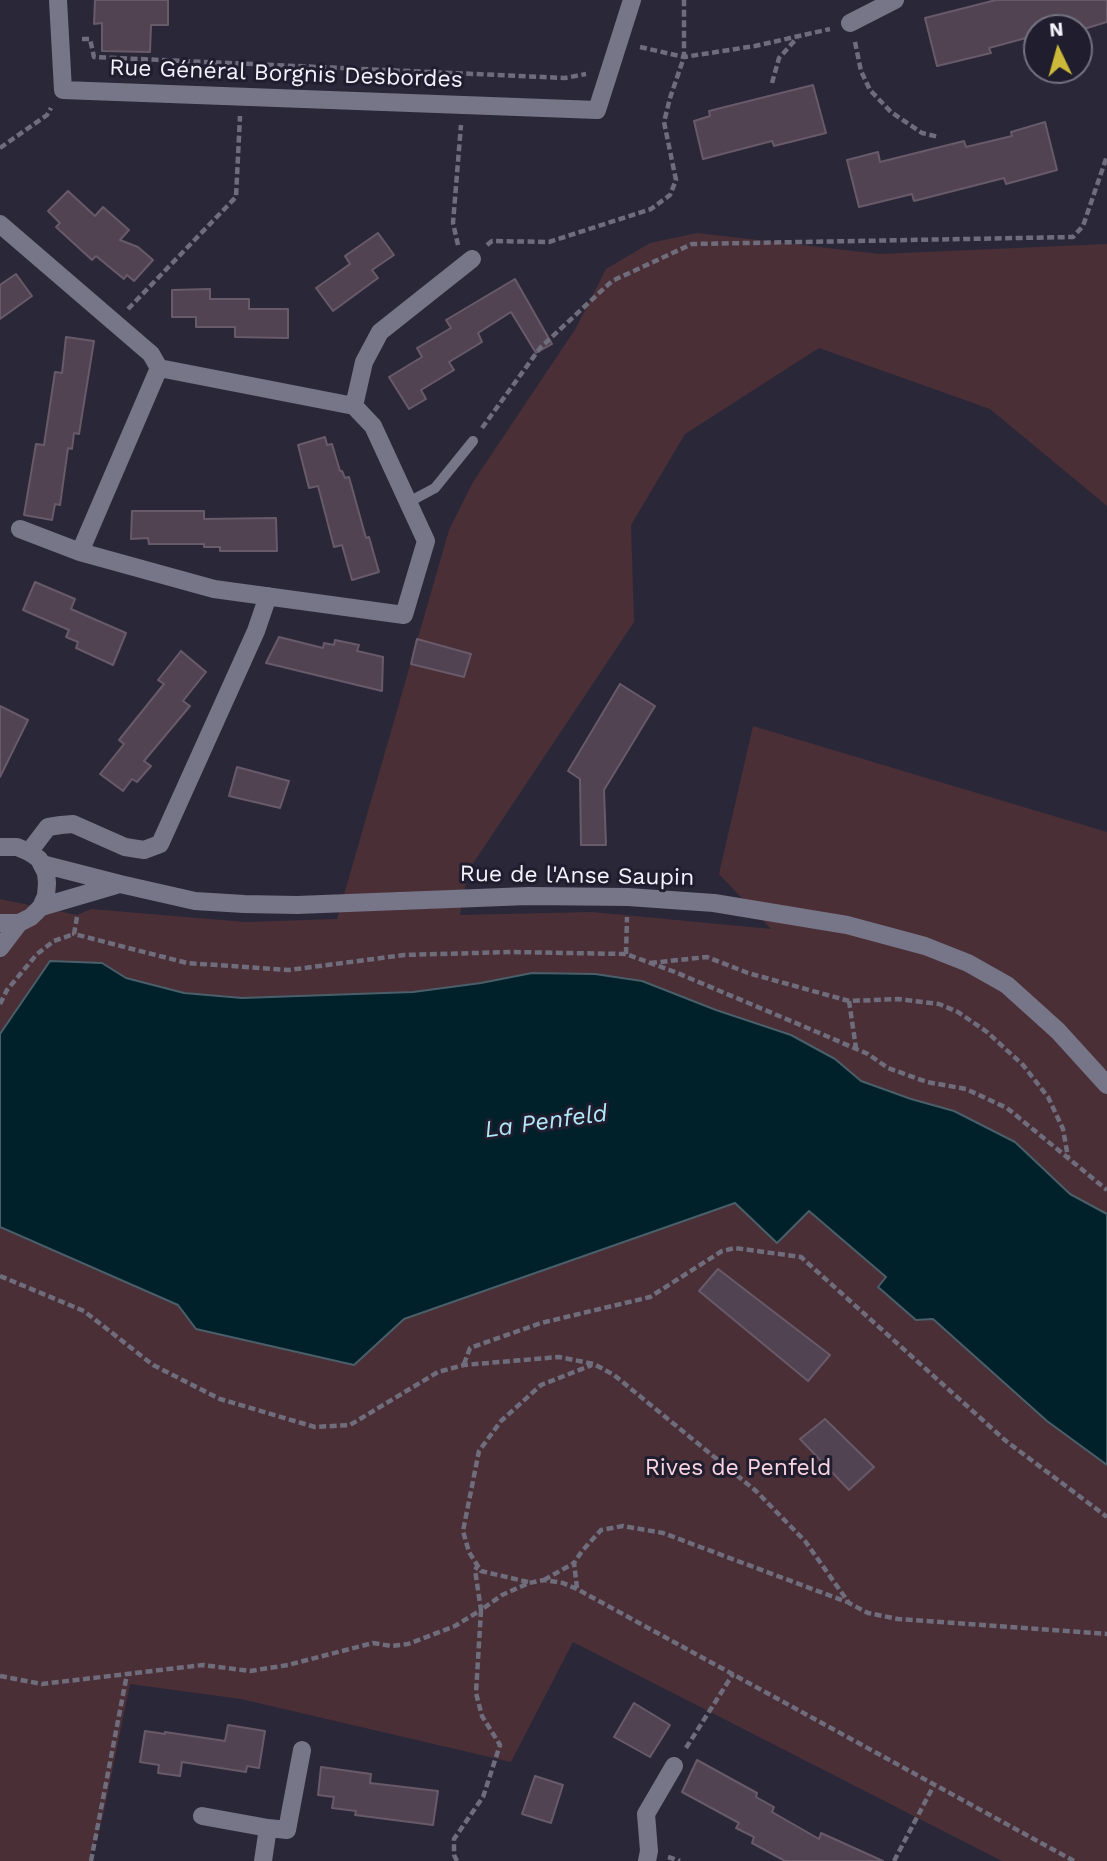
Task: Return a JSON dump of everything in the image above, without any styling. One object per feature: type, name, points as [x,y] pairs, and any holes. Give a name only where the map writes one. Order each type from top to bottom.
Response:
[{"type":"street","name":"Rue Général Borgnis Desbordes","points":[[58,0],[63,90],[597,110],[632,0]]},
{"type":"street","points":[[850,23],[895,0]]},
{"type":"street","points":[[0,224],[116,322],[151,354],[159,368],[354,406],[373,426],[426,541],[404,615],[214,589],[80,552],[20,529]]},
{"type":"street","points":[[354,406],[364,362],[380,332],[472,259]]},
{"type":"street","points":[[80,552],[159,368]]},
{"type":"street","points":[[41,907],[46,896],[46,873],[36,858],[48,827],[73,824],[125,847],[144,850],[160,844],[256,631],[268,596]]},
{"type":"street","name":"Rue de l'Anse Saupin","points":[[2,845],[120,884],[195,901],[297,905],[528,896],[628,897],[714,903],[847,925],[925,946],[968,962],[1007,985],[1058,1031],[1107,1085]]},
{"type":"street","name":"Rue de l'Anse Saupin","points":[[0,948],[19,923],[31,917],[41,907],[120,884]]},
{"type":"street","points":[[0,923],[19,923]]},
{"type":"street","points":[[202,1816],[287,1830],[302,1751]]},
{"type":"street","points":[[647,1861],[649,1851],[646,1814],[674,1766]]},
{"type":"street","points":[[263,1861],[268,1828]]},
{"type":"lane","points":[[407,503],[435,488],[473,441]]},
{"type":"path","points":[[472,259],[492,241],[549,242],[651,209],[670,195],[676,180],[664,122],[684,57],[684,0]]},
{"type":"path","points":[[629,45],[684,57],[798,37],[850,23],[861,71],[870,90],[891,112],[922,133],[939,137]]},
{"type":"path","points":[[772,83],[779,58],[798,37]]},
{"type":"path","points":[[59,40],[90,39],[94,57],[565,78],[586,74],[590,63]]},
{"type":"path","points":[[116,322],[236,197],[241,97]]},
{"type":"path","points":[[450,105],[449,121],[461,121],[453,223]]},
{"type":"path","points":[[0,148],[47,115],[52,107]]},
{"type":"path","points":[[473,441],[540,348],[612,281],[692,244],[1073,237],[1083,226],[1107,156]]},
{"type":"path","points":[[74,934],[77,915],[88,907],[86,893]]},
{"type":"path","points":[[626,954],[628,897]]},
{"type":"path","points":[[0,1003],[7,990],[37,954],[54,942],[74,934],[187,963],[289,970],[404,955],[510,952],[626,954],[856,1049],[888,1068],[928,1082],[965,1089],[1007,1108],[1107,1190]]},
{"type":"path","points":[[649,963],[707,957],[748,973],[849,1001],[898,999],[939,1004],[958,1012],[987,1031],[1023,1065],[1048,1097],[1063,1129],[1068,1159]]},
{"type":"path","points":[[849,1001],[856,1049]]},
{"type":"path","points":[[464,1365],[470,1348],[541,1323],[650,1297],[722,1251],[735,1248],[801,1257],[1006,1441],[1107,1517]]},
{"type":"path","points":[[0,1276],[84,1311],[153,1365],[220,1399],[316,1427],[350,1425],[438,1372],[464,1365],[559,1357],[594,1364],[614,1375],[756,1491],[805,1541],[849,1603]]},
{"type":"path","points":[[528,1583],[481,1571],[469,1552],[463,1531],[479,1451],[501,1422],[541,1385],[594,1364]]},
{"type":"path","points":[[0,1676],[42,1684],[203,1665],[250,1671],[288,1665],[373,1643],[391,1646],[408,1644],[455,1626],[502,1595],[528,1583],[544,1580],[574,1563],[601,1530],[623,1526],[663,1533],[849,1603],[868,1613],[898,1619],[1107,1634]]},
{"type":"path","points":[[574,1563],[577,1589]]},
{"type":"path","points":[[457,1861],[453,1841],[483,1797],[500,1745],[482,1716],[476,1693],[481,1610],[475,1570],[478,1565]]},
{"type":"path","points":[[544,1580],[563,1583],[577,1589],[1073,1861]]},
{"type":"path","points":[[91,1861],[127,1674]]},
{"type":"path","points":[[674,1766],[733,1674]]},
{"type":"path","points":[[894,1861],[934,1784]]},
{"type":"green space","points":[[697,233],[880,254],[1107,244],[1107,506],[990,409],[819,348],[685,434],[631,525],[634,622],[468,871],[460,915],[592,912],[771,929],[719,874],[753,726],[1107,832],[1107,1214],[1070,1194],[1014,1142],[954,1111],[861,1081],[835,1059],[791,1035],[642,981],[595,974],[532,973],[413,992],[242,998],[184,993],[126,978],[101,963],[51,961],[0,1034],[0,899],[77,915],[91,909],[245,922],[337,919],[449,530],[473,482],[576,328],[606,269],[650,243]]},
{"type":"green space","name":"Rives de Penfeld","points":[[736,1203],[777,1243],[809,1211],[886,1277],[878,1287],[916,1320],[932,1319],[1047,1421],[1107,1465],[1107,1861],[1002,1861],[573,1642],[511,1762],[241,1699],[130,1684],[103,1816],[89,1861],[0,1861],[0,1227],[178,1305],[196,1329],[354,1365],[404,1319]]},
{"type":"water","name":"La Penfeld","points":[[50,961],[102,963],[126,978],[184,993],[242,998],[413,992],[532,973],[595,974],[642,981],[791,1035],[835,1059],[861,1081],[954,1111],[1015,1142],[1070,1194],[1107,1214],[1107,1465],[1047,1421],[933,1319],[916,1320],[878,1287],[886,1277],[809,1211],[777,1243],[735,1203],[404,1319],[354,1365],[196,1329],[178,1305],[0,1227],[0,1034]]},
{"type":"building","points":[[95,0],[168,0],[168,25],[151,25],[150,52],[102,51],[102,23],[94,24]]},
{"type":"building","points":[[996,0],[1107,0],[1107,22],[1093,26],[1093,14],[1023,14],[1023,39],[989,48],[991,53],[937,66],[925,18]]},
{"type":"building","points":[[813,85],[826,133],[774,146],[772,141],[703,159],[694,121],[710,116],[709,111]]},
{"type":"building","points":[[1045,122],[1057,170],[1006,184],[1004,178],[914,201],[912,194],[859,207],[847,160],[878,152],[880,162],[964,141],[966,147],[1012,136],[1011,132]]},
{"type":"building","points":[[68,191],[95,216],[103,207],[129,230],[120,240],[138,247],[153,260],[134,281],[127,275],[124,279],[96,256],[92,260],[56,227],[60,223],[48,211]]},
{"type":"building","points":[[378,233],[394,255],[372,270],[378,278],[333,311],[316,288],[350,264],[345,256]]},
{"type":"building","points":[[16,274],[32,296],[0,319],[0,285]]},
{"type":"building","points":[[515,279],[552,344],[536,353],[511,312],[478,333],[482,342],[449,362],[454,370],[421,390],[426,399],[409,409],[389,377],[422,357],[417,348],[451,328],[446,320]]},
{"type":"building","points":[[210,289],[210,299],[249,299],[249,309],[288,309],[288,338],[235,337],[235,327],[196,327],[196,317],[172,317],[172,290]]},
{"type":"building","points":[[66,337],[94,341],[79,434],[74,433],[72,449],[68,448],[60,505],[55,504],[52,520],[24,515],[36,444],[44,445],[55,372],[62,373]]},
{"type":"building","points":[[325,437],[327,445],[332,444],[340,471],[345,478],[349,477],[366,538],[369,537],[379,572],[352,580],[342,545],[334,547],[318,486],[309,488],[298,445]]},
{"type":"building","points":[[132,511],[204,511],[204,519],[276,518],[277,551],[220,551],[220,547],[204,547],[204,544],[149,544],[148,538],[131,539]]},
{"type":"building","points":[[35,582],[75,599],[71,609],[126,633],[113,665],[76,648],[78,642],[66,637],[69,630],[23,610]]},
{"type":"building","points":[[279,637],[323,648],[324,643],[334,645],[335,640],[359,645],[357,651],[383,657],[382,691],[266,663]]},
{"type":"building","points":[[417,639],[471,654],[464,677],[411,664]]},
{"type":"building","points":[[181,651],[206,672],[183,701],[190,706],[144,761],[151,766],[137,782],[132,779],[123,791],[100,774],[124,744],[119,740],[164,684],[158,680]]},
{"type":"building","points":[[620,684],[655,706],[604,790],[606,845],[581,845],[580,779],[568,771]]},
{"type":"building","points":[[0,706],[28,720],[0,777]]},
{"type":"building","points":[[237,767],[289,781],[280,808],[229,796]]},
{"type":"building","points":[[718,1269],[830,1355],[808,1381],[699,1291]]},
{"type":"building","points":[[825,1419],[874,1467],[849,1490],[800,1439]]},
{"type":"building","points":[[634,1703],[670,1725],[650,1757],[614,1737]]},
{"type":"building","points":[[228,1725],[265,1731],[259,1768],[247,1766],[246,1772],[182,1762],[180,1776],[158,1773],[159,1765],[140,1762],[145,1731],[225,1741]]},
{"type":"building","points":[[697,1760],[757,1793],[756,1797],[774,1807],[772,1812],[819,1839],[821,1833],[883,1861],[785,1861],[752,1843],[754,1837],[736,1828],[739,1823],[682,1792]]},
{"type":"building","points":[[321,1767],[371,1774],[370,1783],[438,1791],[433,1825],[355,1815],[356,1811],[332,1808],[334,1797],[318,1795]]},
{"type":"building","points":[[535,1776],[563,1785],[551,1823],[522,1814]]}]
